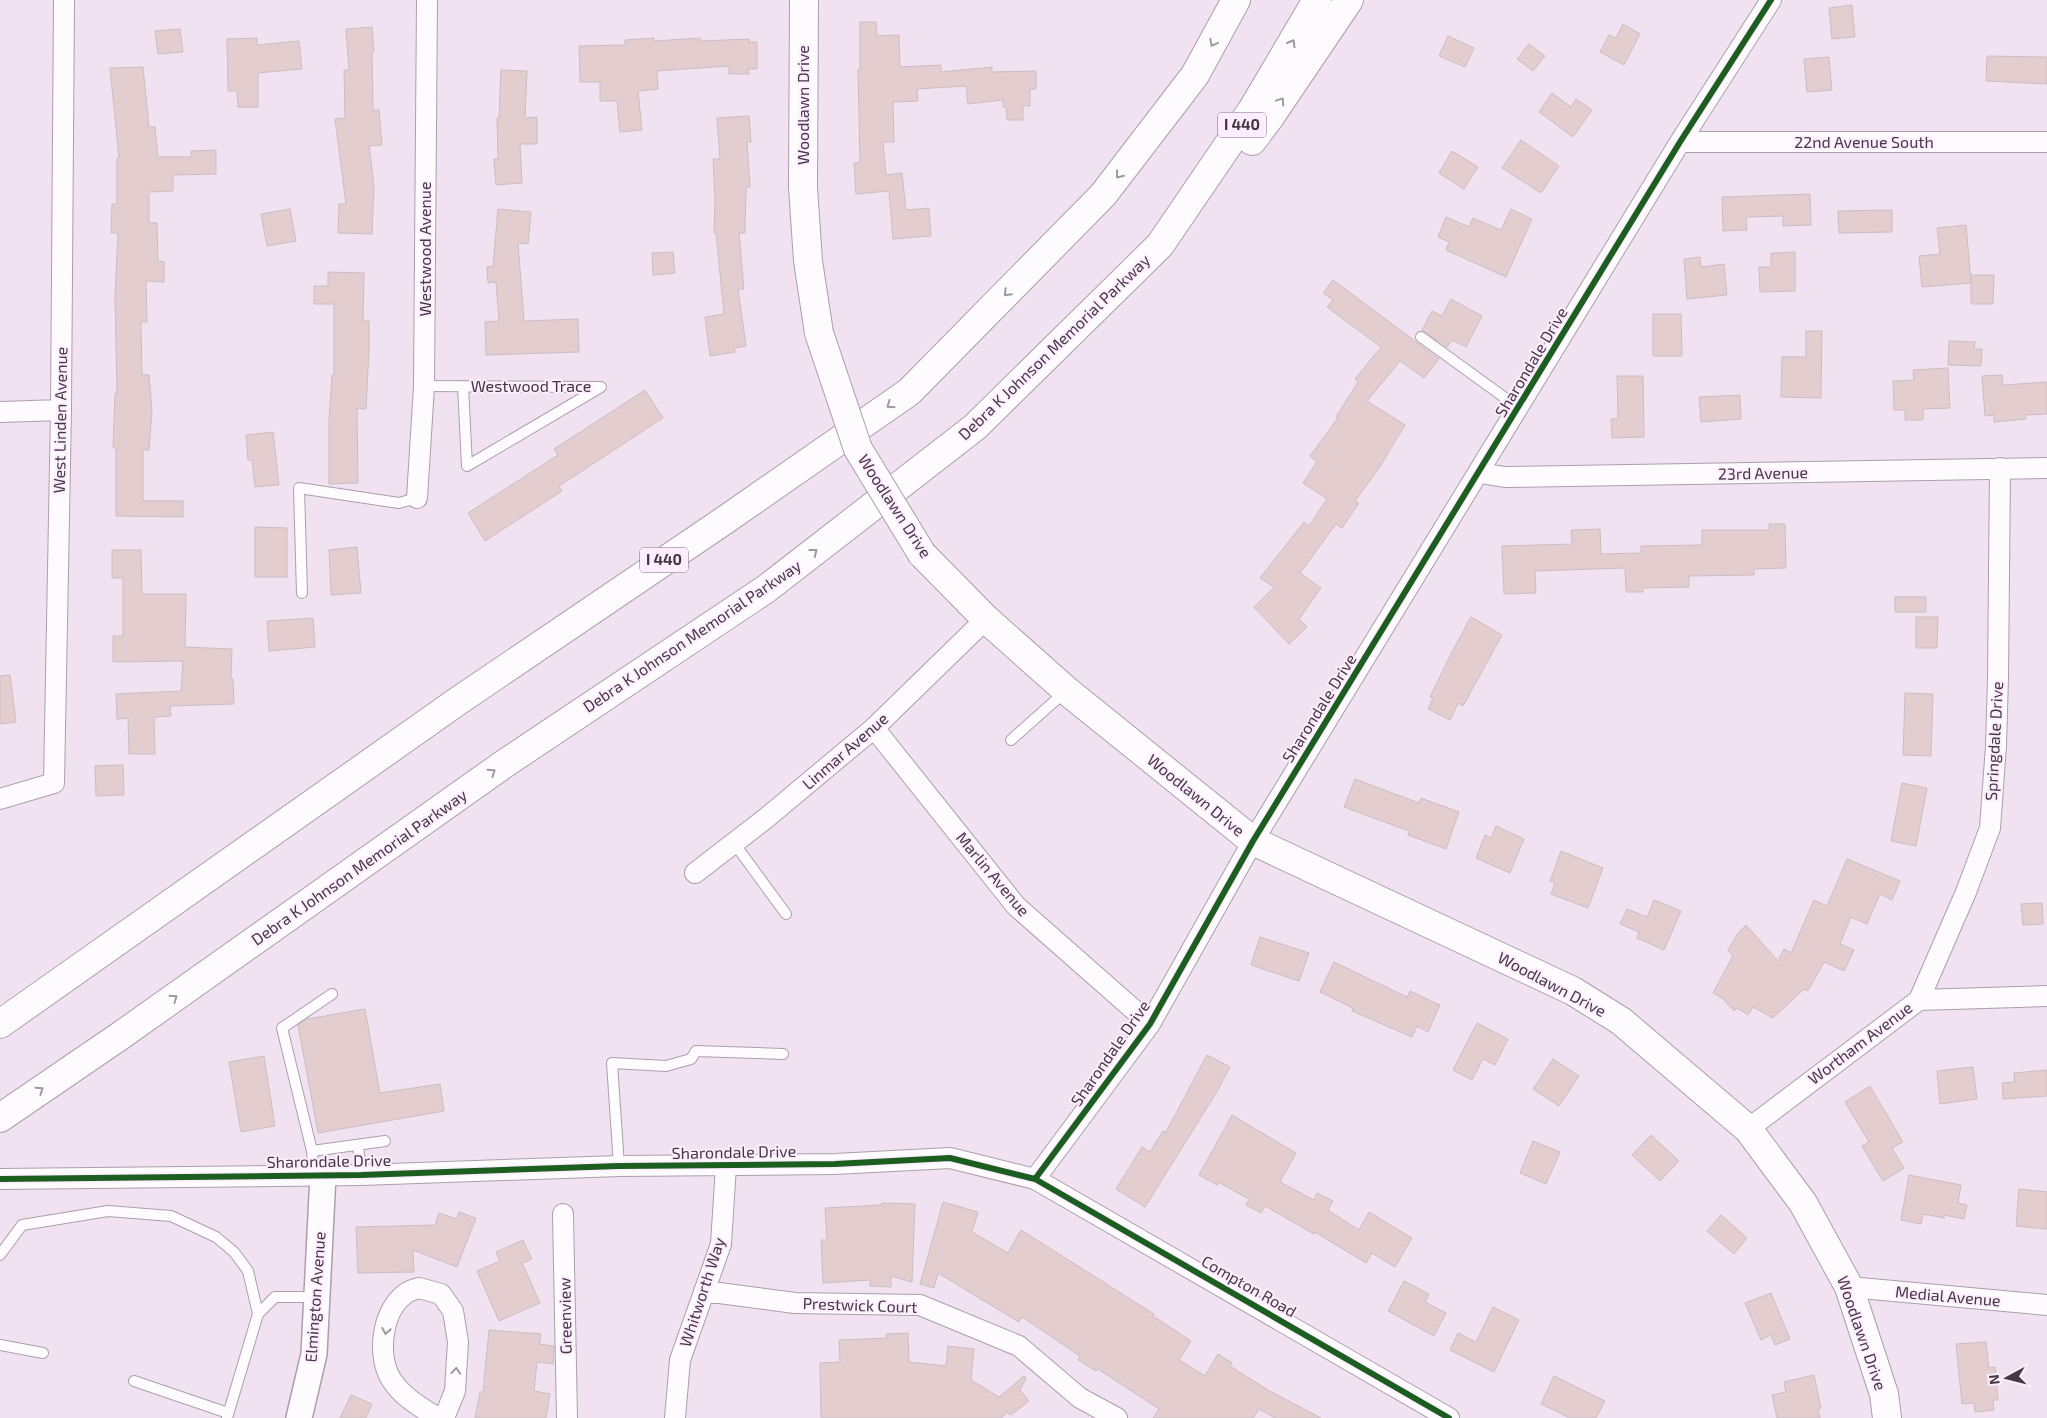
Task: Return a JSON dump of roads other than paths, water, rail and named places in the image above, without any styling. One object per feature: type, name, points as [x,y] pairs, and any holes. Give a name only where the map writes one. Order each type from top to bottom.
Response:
[{"type":"main road","name":"Woodlawn Drive","points":[[804,0],[802,187],[808,260],[819,333],[858,449],[922,554],[986,619],[1067,691],[1253,841],[1573,991],[1621,1021],[1748,1129],[1803,1203],[1849,1287],[1884,1394],[1887,1418]]},
{"type":"main road","name":"I 440","points":[[0,1024],[458,700],[725,520],[909,392],[1103,195],[1195,75],[1236,0]]},
{"type":"main road","name":"Debra K Johnson Memorial Parkway","points":[[0,1118],[120,1036],[504,764],[766,589],[975,427],[1160,245],[1252,110],[1317,0]]},
{"type":"main road","points":[[1160,245],[1218,184],[1270,117],[1350,0]]},
{"type":"street","name":"West Linden Avenue","points":[[0,799],[54,783],[61,410],[64,0]]},
{"type":"street","name":"Westwood Avenue","points":[[417,498],[424,386],[427,0]]},
{"type":"street","name":"Sharondale Drive","points":[[0,1179],[318,1176],[619,1166],[835,1164],[950,1158],[1035,1179],[1150,1024],[1253,841],[1480,473],[1680,142],[1771,0]]},
{"type":"street","name":"22nd Avenue South","points":[[1680,142],[2047,142]]},
{"type":"street","points":[[0,412],[61,410]]},
{"type":"street","name":"Springdale Drive","points":[[1919,1000],[1966,892],[1990,828],[1996,746],[1998,677],[2000,468]]},
{"type":"street","name":"23rd Avenue","points":[[1480,473],[1505,477],[2047,468]]},
{"type":"street","name":"Linmar Avenue","points":[[695,873],[874,728],[986,619]]},
{"type":"street","name":"Marlin Avenue","points":[[874,728],[1016,906],[1150,1024]]},
{"type":"street","name":"Wortham Avenue","points":[[1748,1129],[1919,1000],[2047,996]]},
{"type":"street","name":"Whitworth Way","points":[[675,1418],[680,1360],[722,1244],[726,1166]]},
{"type":"street","name":"Elmington Avenue","points":[[299,1418],[314,1354],[317,1298],[318,1176]]},
{"type":"street","name":"Compton Road","points":[[1035,1179],[1449,1418]]},
{"type":"street","name":"Greenview","points":[[563,1214],[567,1418]]},
{"type":"street","name":"Medial Avenue","points":[[1849,1287],[2047,1305]]},
{"type":"street","points":[[438,1418],[405,1396],[392,1382],[384,1366],[383,1344],[389,1314],[405,1294],[419,1288],[441,1294],[453,1311],[458,1342],[454,1391],[444,1418]]},
{"type":"street","name":"Prestwick Court","points":[[704,1291],[795,1303],[920,1305],[1020,1346],[1080,1398],[1118,1418]]},
{"type":"street","points":[[1080,1398],[1086,1418]]},
{"type":"lane","points":[[1421,337],[1519,408]]},
{"type":"lane","name":"Westwood Trace","points":[[424,386],[463,386],[602,387],[468,466],[463,386]]},
{"type":"lane","points":[[302,592],[299,488],[399,503],[417,498]]},
{"type":"lane","points":[[1011,740],[1067,691]]},
{"type":"lane","points":[[734,843],[786,914]]},
{"type":"lane","points":[[318,1176],[282,1028],[332,994]]},
{"type":"lane","points":[[619,1166],[612,1064],[666,1066],[691,1059],[696,1051],[783,1054]]},
{"type":"lane","points":[[312,1151],[385,1141]]},
{"type":"lane","points":[[358,1145],[361,1175]]},
{"type":"lane","points":[[0,1255],[22,1225],[108,1212],[171,1216],[216,1236],[234,1252],[248,1271],[258,1314]]},
{"type":"lane","points":[[134,1381],[228,1416],[258,1314],[275,1297],[317,1298]]},
{"type":"lane","points":[[0,1345],[43,1353]]}]
